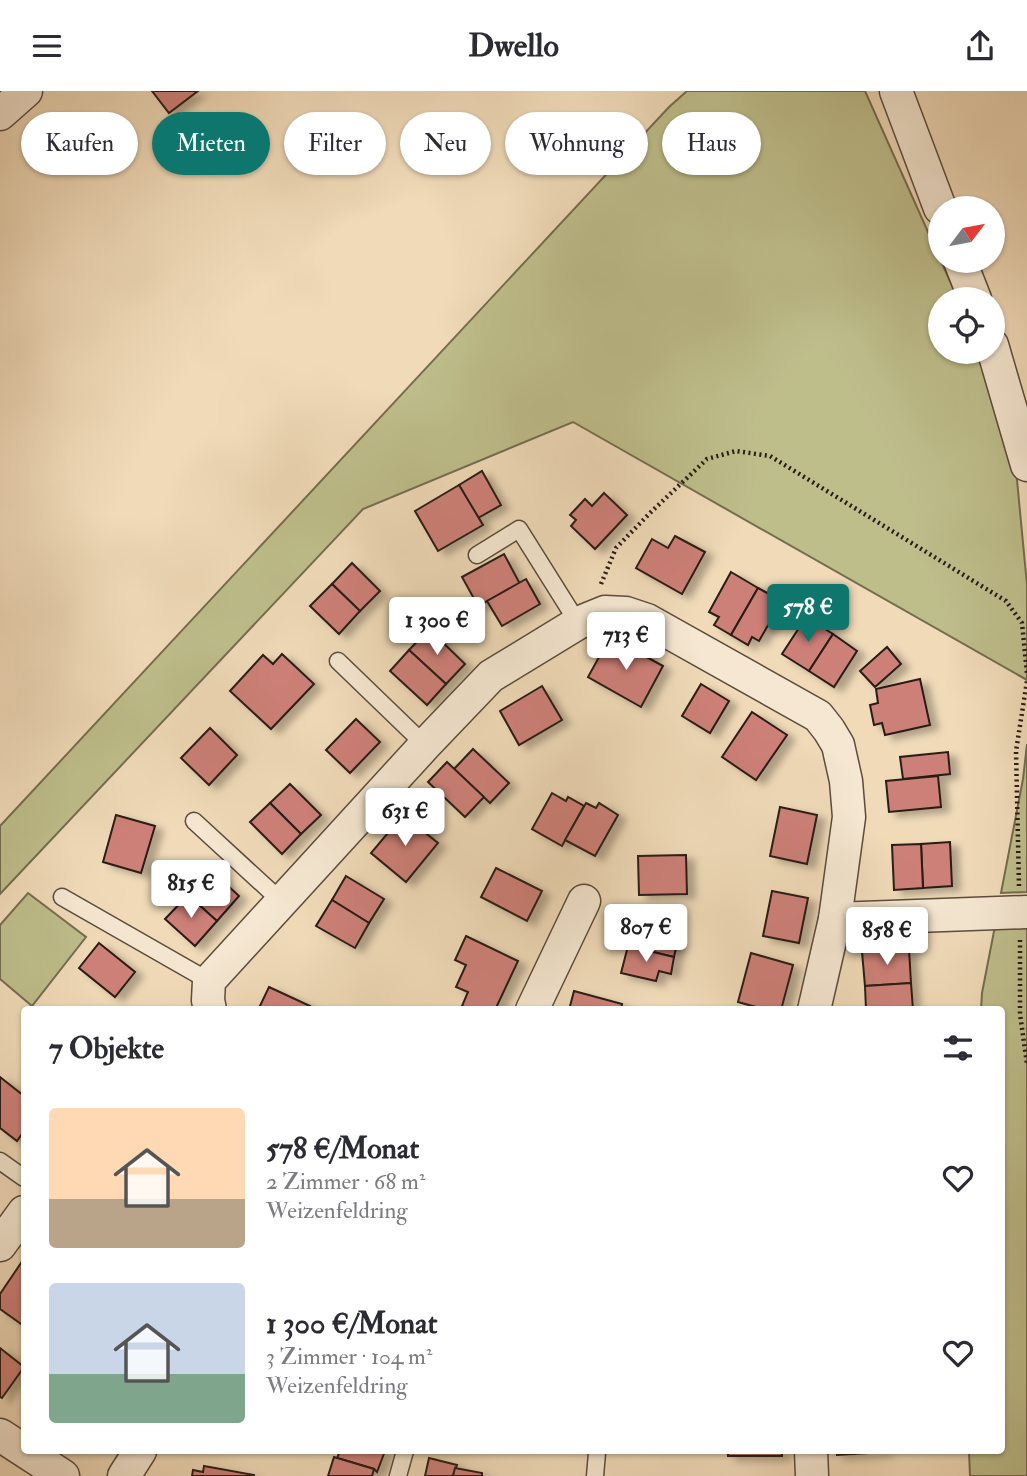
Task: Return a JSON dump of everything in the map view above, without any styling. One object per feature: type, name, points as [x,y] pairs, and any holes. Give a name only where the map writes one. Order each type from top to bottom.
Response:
[{"type":"street","points":[[0,114],[26,91]]},
{"type":"street","points":[[895,91],[935,196]]},
{"type":"street","points":[[998,364],[1027,465]]},
{"type":"street","points":[[210,995],[281,901],[491,676],[591,618],[626,614],[647,620],[818,716],[838,745],[846,781],[849,817],[835,919],[815,1006]]},
{"type":"street","points":[[534,1006],[584,901]]},
{"type":"street","points":[[835,919],[1024,912]]},
{"type":"street","points":[[0,1245],[21,1216]]},
{"type":"street","points":[[0,1435],[21,1449]]},
{"type":"street","points":[[29,1454],[63,1476]]},
{"type":"street","points":[[124,1476],[138,1454]]},
{"type":"street","points":[[811,1454],[811,1476]]},
{"type":"lane","points":[[477,555],[519,529],[591,618]]},
{"type":"lane","points":[[338,661],[425,744]]},
{"type":"lane","points":[[194,821],[281,901]]},
{"type":"lane","points":[[62,897],[210,995]]},
{"type":"lane","points":[[0,1161],[21,1176]]},
{"type":"lane","points":[[398,1476],[404,1454]]},
{"type":"lane","points":[[595,1476],[597,1454]]},
{"type":"path","points":[[591,618],[616,548],[706,459],[736,451],[770,456],[1006,601],[1024,622],[1027,674]]},
{"type":"path","points":[[1027,681],[1016,751],[1024,912],[1020,1014],[1027,1065]]},
{"type":"green space","points":[[687,91],[865,91],[928,232],[928,273],[946,273],[953,287],[928,287],[928,364],[985,364],[1004,414],[1017,480],[1027,585],[1027,680],[573,422],[363,509],[0,894],[0,826],[606,175],[648,175],[648,130],[662,115],[662,175],[761,175],[761,112],[664,112]]},
{"type":"green space","points":[[1027,744],[1027,892],[1001,893],[1023,779]]},
{"type":"green space","points":[[28,893],[86,937],[32,1006],[0,979],[0,925]]},
{"type":"green space","points":[[1027,919],[1027,1476],[970,1476],[969,1454],[1005,1454],[1005,1006],[981,1006],[996,921]]},
{"type":"building","points":[[152,91],[198,91],[170,112]]},
{"type":"building","points":[[482,471],[501,505],[478,518],[459,485]]},
{"type":"building","points":[[459,485],[483,525],[438,551],[415,511]]},
{"type":"building","points":[[604,493],[627,515],[595,549],[571,526],[576,520],[570,515],[585,499],[592,506]]},
{"type":"building","points":[[675,536],[705,552],[682,594],[636,568],[652,539],[668,548]]},
{"type":"building","points":[[504,554],[520,584],[478,606],[462,577]]},
{"type":"building","points":[[352,563],[380,591],[360,611],[332,584]]},
{"type":"building","points":[[731,572],[758,588],[731,635],[714,625],[719,617],[709,612]]},
{"type":"building","points":[[526,579],[540,604],[502,626],[487,601]]},
{"type":"building","points":[[332,584],[360,611],[339,634],[310,606]]},
{"type":"building","points":[[758,588],[782,601],[759,641],[752,637],[748,645],[731,635]]},
{"type":"building","points":[[806,617],[833,634],[809,671],[782,654]]},
{"type":"building","points":[[429,629],[465,664],[446,684],[409,650]]},
{"type":"building","points":[[833,634],[857,651],[834,687],[809,671]]},
{"type":"building","points":[[610,637],[663,666],[641,707],[588,677]]},
{"type":"building","points":[[887,647],[901,664],[875,687],[860,671]]},
{"type":"building","points":[[409,650],[446,684],[427,705],[390,671]]},
{"type":"building","points":[[282,654],[314,684],[271,729],[230,691],[263,655],[273,664]]},
{"type":"building","points":[[920,679],[930,725],[885,735],[882,723],[874,725],[870,705],[878,703],[876,689]]},
{"type":"building","points":[[701,684],[729,701],[710,733],[682,716]]},
{"type":"building","points":[[542,686],[562,720],[519,745],[500,711]]},
{"type":"building","points":[[752,712],[787,735],[756,780],[722,757]]},
{"type":"building","points":[[356,719],[380,742],[350,773],[326,750]]},
{"type":"building","points":[[210,728],[237,755],[209,785],[181,758]]},
{"type":"building","points":[[473,749],[509,783],[490,803],[454,769]]},
{"type":"building","points":[[948,752],[950,774],[903,779],[900,757]]},
{"type":"building","points":[[447,762],[484,797],[465,817],[428,782]]},
{"type":"building","points":[[938,776],[941,807],[889,812],[886,781]]},
{"type":"building","points":[[290,784],[321,815],[301,834],[270,803]]},
{"type":"building","points":[[552,793],[566,801],[568,797],[584,806],[562,846],[532,829]]},
{"type":"building","points":[[270,803],[301,834],[282,854],[250,822]]},
{"type":"building","points":[[586,803],[596,808],[599,803],[618,815],[595,856],[565,840]]},
{"type":"building","points":[[780,807],[817,815],[807,864],[770,856]]},
{"type":"building","points":[[116,815],[155,826],[141,873],[103,862]]},
{"type":"building","points":[[403,815],[438,843],[406,882],[371,853]]},
{"type":"building","points":[[950,842],[952,886],[923,888],[921,844]]},
{"type":"building","points":[[921,844],[923,888],[894,890],[892,845]]},
{"type":"building","points":[[686,855],[687,894],[639,895],[638,856]]},
{"type":"building","points":[[496,868],[542,891],[527,921],[481,897]]},
{"type":"building","points":[[211,870],[239,896],[217,921],[188,895]]},
{"type":"building","points":[[346,876],[384,899],[369,923],[332,900]]},
{"type":"building","points":[[772,891],[808,898],[799,943],[763,936]]},
{"type":"building","points":[[188,895],[217,921],[195,946],[165,919]]},
{"type":"building","points":[[332,900],[369,923],[355,948],[316,926]]},
{"type":"building","points":[[634,920],[670,929],[667,940],[677,943],[674,957],[628,946]]},
{"type":"building","points":[[466,936],[518,961],[497,1006],[462,1006],[468,992],[456,987],[466,965],[455,960]]},
{"type":"building","points":[[99,943],[135,972],[115,997],[79,968]]},
{"type":"building","points":[[628,946],[674,957],[671,974],[659,971],[656,981],[621,973]]},
{"type":"building","points":[[909,949],[911,983],[865,986],[862,952]]},
{"type":"building","points":[[751,953],[793,965],[782,1006],[752,1006],[738,1002]]},
{"type":"building","points":[[911,983],[913,1006],[866,1006],[865,986]]},
{"type":"building","points":[[269,987],[310,1006],[260,1006]]},
{"type":"building","points":[[574,991],[622,1004],[622,1006],[570,1006]]},
{"type":"building","points":[[0,1077],[21,1094],[21,1135],[17,1141],[0,1128]]},
{"type":"building","points":[[21,1263],[21,1324],[0,1309],[0,1294]]},
{"type":"building","points":[[0,1348],[21,1365],[21,1371],[2,1398]]},
{"type":"building","points":[[339,1454],[384,1454],[377,1472],[337,1458]]},
{"type":"building","points":[[728,1454],[782,1454],[782,1456]]},
{"type":"building","points":[[334,1457],[374,1469],[372,1476],[328,1476]]},
{"type":"building","points":[[429,1458],[457,1465],[453,1476],[425,1476]]},
{"type":"building","points":[[204,1466],[254,1476],[192,1476],[193,1470],[203,1472]]},
{"type":"building","points":[[455,1468],[482,1473],[482,1476],[453,1476]]}]
